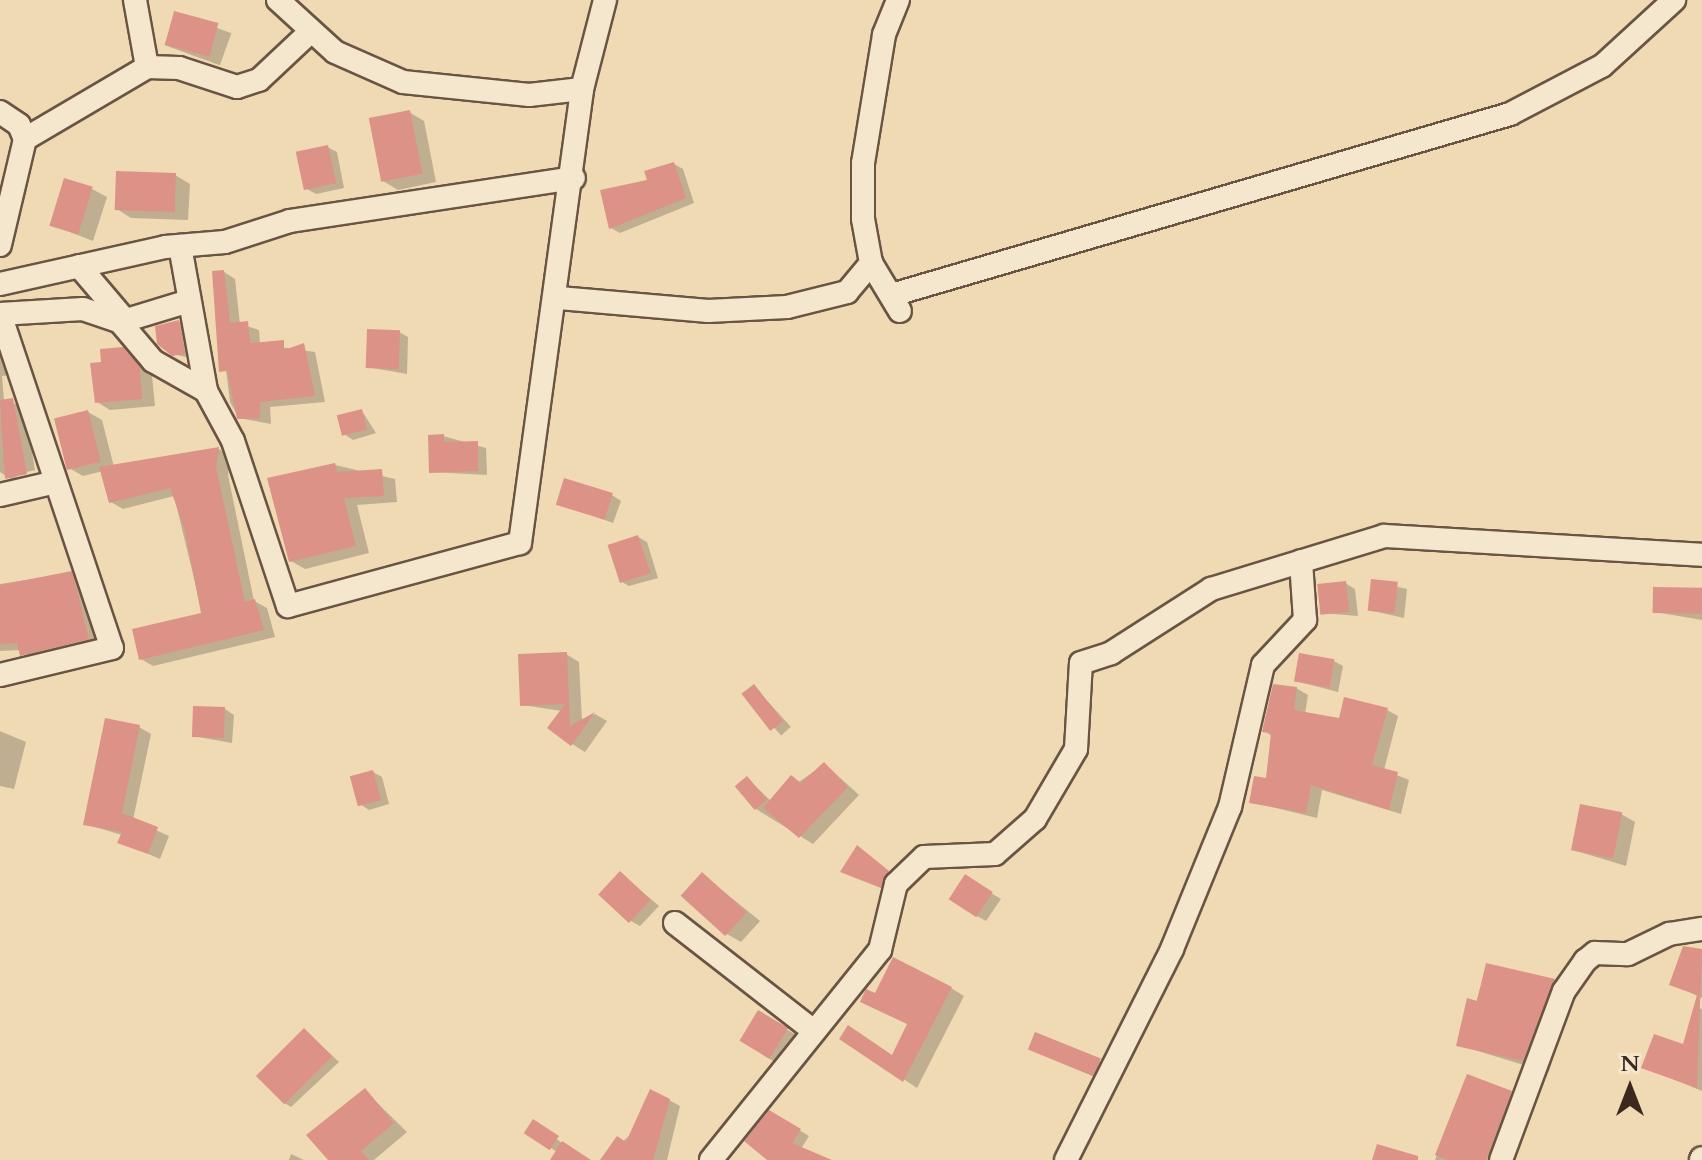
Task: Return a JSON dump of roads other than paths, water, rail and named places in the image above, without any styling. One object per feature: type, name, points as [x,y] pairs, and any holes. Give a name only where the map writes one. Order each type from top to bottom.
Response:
[{"type":"street","points":[[135,0],[147,67]]},
{"type":"street","points":[[278,0],[309,33],[368,71],[403,82],[529,95],[582,89]]},
{"type":"street","points":[[180,246],[206,391],[233,441],[288,606],[520,543],[559,298],[582,89],[605,0]]},
{"type":"street","points":[[898,0],[884,35],[863,163],[871,263],[897,302],[1510,114],[1602,66],[1674,0]]},
{"type":"street","points":[[25,139],[147,67],[179,68],[237,87],[259,80],[309,33]]},
{"type":"street","points":[[0,112],[19,125],[25,139],[0,245]]},
{"type":"street","points":[[0,284],[503,184],[574,178]]},
{"type":"street","points":[[559,298],[708,311],[787,307],[847,292],[871,263]]},
{"type":"street","points":[[79,266],[153,361],[206,391]]},
{"type":"street","points":[[0,675],[112,648],[52,483],[0,314],[83,309],[122,321],[189,301]]},
{"type":"street","points":[[0,495],[52,483]]},
{"type":"street","points":[[711,1160],[811,1029],[880,950],[896,884],[924,857],[995,854],[1035,819],[1076,749],[1081,663],[1111,653],[1211,589],[1384,536],[1702,555]]},
{"type":"street","points":[[1066,1160],[1172,949],[1230,807],[1263,665],[1305,620],[1301,561]]},
{"type":"street","points":[[675,923],[811,1029]]},
{"type":"street","points":[[1501,1160],[1564,991],[1585,961],[1595,953],[1628,954],[1669,934],[1702,929]]}]
